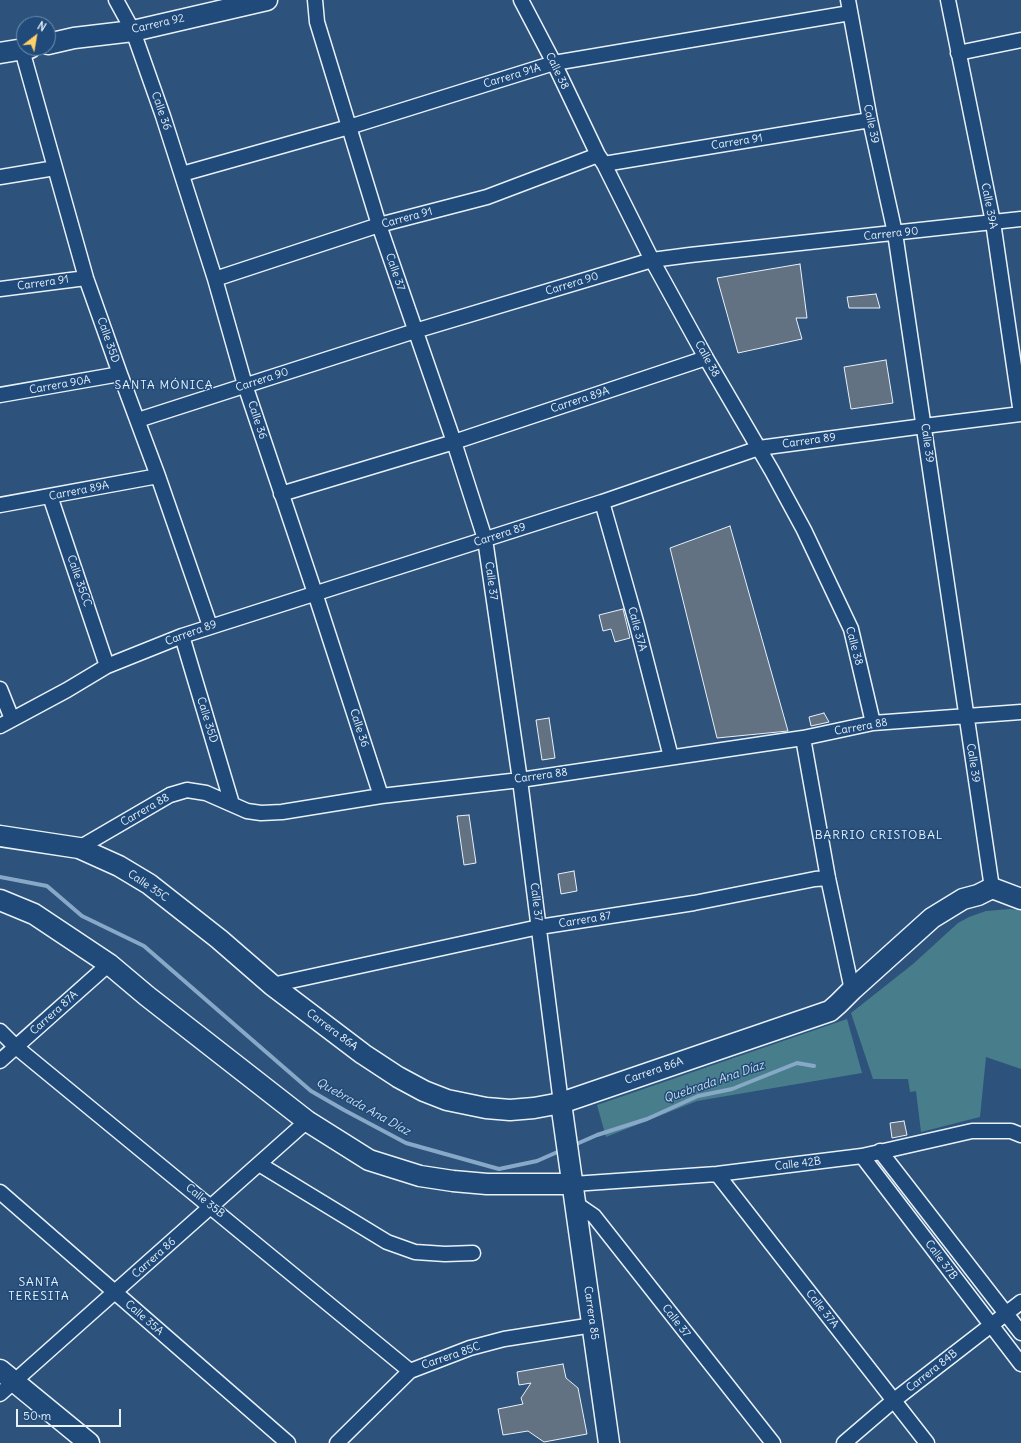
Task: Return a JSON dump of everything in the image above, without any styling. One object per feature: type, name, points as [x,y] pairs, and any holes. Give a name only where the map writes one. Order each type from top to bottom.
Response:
[{"type":"street","name":"Calle 36","points":[[116,0],[133,31],[182,174],[215,279],[245,385],[381,796]]},
{"type":"street","name":"Carrera 92","points":[[56,42],[74,38],[133,31],[267,0]]},
{"type":"street","name":"Calle 37","points":[[315,0],[317,22],[379,225],[454,442],[485,540],[520,780],[571,1177]]},
{"type":"street","name":"Calle 38","points":[[521,0],[652,260],[804,530],[851,629],[873,723]]},
{"type":"street","name":"Calle 39A","points":[[948,0],[993,222],[1021,414]]},
{"type":"street","name":"Carrera 91A","points":[[182,174],[350,127],[554,63],[849,6]]},
{"type":"street","name":"Calle 39","points":[[849,6],[870,120],[895,233],[992,888]]},
{"type":"street","points":[[958,53],[1021,40]]},
{"type":"street","points":[[0,53],[16,51]]},
{"type":"street","name":"Calle 35D","points":[[28,56],[55,168],[86,278],[158,476],[210,626]]},
{"type":"street","name":"Carrera 91","points":[[215,279],[379,225],[487,197],[601,159],[870,120]]},
{"type":"street","points":[[0,177],[55,168]]},
{"type":"street","name":"Carrera 90","points":[[138,420],[415,331],[652,260],[1021,219]]},
{"type":"street","name":"Carrera 91","points":[[0,289],[86,278]]},
{"type":"street","name":"Carrera 89A","points":[[281,494],[454,442],[706,358]]},
{"type":"street","name":"Carrera 90A","points":[[0,395],[120,374]]},
{"type":"street","name":"Carrera 89","points":[[6,723],[107,666],[182,636],[602,502],[759,448],[1021,414]]},
{"type":"street","name":"Carrera 89A","points":[[0,505],[158,476]]},
{"type":"street","name":"Calle 35CC","points":[[50,496],[107,666]]},
{"type":"street","name":"Calle 37A","points":[[602,502],[637,625],[671,757]]},
{"type":"street","name":"Calle 35D","points":[[182,636],[232,804]]},
{"type":"street","points":[[0,689],[6,723]]},
{"type":"street","name":"Carrera 88","points":[[79,848],[170,795],[187,790],[206,793],[247,811],[261,814],[381,796],[520,780],[803,738],[873,723],[1021,712]]},
{"type":"street","points":[[803,738],[828,878],[852,990]]},
{"type":"street","name":"Calle 35C","points":[[0,836],[79,848],[119,866],[150,884],[219,939],[272,985]]},
{"type":"street","name":"Carrera 87","points":[[272,985],[539,927],[694,903],[815,879],[828,878]]},
{"type":"street","points":[[992,888],[1021,899]]},
{"type":"street","name":"Carrera 86A","points":[[272,985],[363,1054],[398,1077],[430,1093],[447,1100],[486,1108],[534,1108],[561,1103],[823,1013],[838,1004],[932,918],[963,899],[978,895],[992,888]]},
{"type":"street","points":[[0,900],[34,914],[109,964],[209,1045],[307,1121],[369,1160],[420,1176],[487,1184],[571,1177]]},
{"type":"street","name":"Carrera 87A","points":[[0,1062],[109,964]]},
{"type":"street","name":"Calle 35B","points":[[0,1031],[16,1047],[410,1370]]},
{"type":"street","name":"Carrera 86","points":[[5,1383],[115,1293],[307,1121]]},
{"type":"street","name":"Calle 42B","points":[[571,1177],[717,1174],[862,1156],[972,1131],[1016,1133]]},
{"type":"street","points":[[1016,1133],[1021,1145]]},
{"type":"street","name":"Calle 37B","points":[[880,1151],[1021,1334]]},
{"type":"street","name":"Calle 37B","points":[[862,1156],[1021,1364]]},
{"type":"street","points":[[259,1164],[387,1242],[415,1252],[445,1254],[473,1252]]},
{"type":"street","name":"Calle 37A","points":[[717,1174],[927,1443]]},
{"type":"street","name":"Carrera 85","points":[[571,1177],[609,1443]]},
{"type":"street","name":"Calle 35A","points":[[0,1192],[288,1443]]},
{"type":"street","name":"Calle 37","points":[[575,1203],[594,1216],[773,1443]]},
{"type":"street","name":"Carrera 84B","points":[[844,1443],[893,1401],[1021,1302]]},
{"type":"street","name":"Carrera 85C","points":[[337,1443],[410,1370],[470,1348],[504,1340],[592,1325]]},
{"type":"street","points":[[5,1383],[89,1443]]},
{"type":"green space","points":[[1010,909],[1021,910],[1021,1069],[986,1057],[980,1117],[921,1132],[916,1091],[910,1092],[908,1079],[873,1079],[851,1013],[913,964],[958,923],[986,911]]},
{"type":"green space","points":[[847,1019],[862,1073],[697,1101],[606,1137],[597,1105]]},
{"type":"building","points":[[800,264],[807,318],[796,318],[802,339],[738,353],[717,278]]},
{"type":"building","points":[[876,294],[880,308],[849,308],[847,297]]},
{"type":"building","points":[[886,360],[893,403],[851,409],[844,367]]},
{"type":"building","points":[[730,526],[788,731],[717,738],[670,548]]},
{"type":"building","points":[[623,609],[630,638],[615,642],[611,629],[603,631],[599,615]]},
{"type":"building","points":[[824,713],[829,722],[811,726],[809,717]]},
{"type":"building","points":[[549,718],[555,758],[542,760],[536,720]]},
{"type":"building","points":[[469,815],[476,863],[464,865],[457,816]]},
{"type":"building","points":[[574,871],[577,891],[561,894],[558,874]]},
{"type":"building","points":[[904,1121],[907,1135],[892,1138],[890,1123]]},
{"type":"building","points":[[563,1364],[566,1378],[578,1388],[587,1434],[544,1442],[528,1431],[503,1435],[498,1409],[523,1404],[521,1398],[531,1383],[519,1385],[517,1372]]},
{"type":"waterway","name":"Quebrada Ana Díaz","points":[[0,877],[47,886],[82,916],[144,946],[311,1091],[406,1143],[499,1169],[537,1161],[562,1150]]},
{"type":"waterway","name":"Quebrada Ana Díaz","points":[[572,1146],[597,1135],[647,1119],[698,1096],[732,1089],[797,1063],[814,1066]]},
{"type":"district","name":"SANTA MÓNICA","points":[[164,386]]},
{"type":"district","name":"BARRIO CRISTOBAL","points":[[879,836]]},
{"type":"district","name":"SANTA TERESITA","points":[[39,1290]]}]
